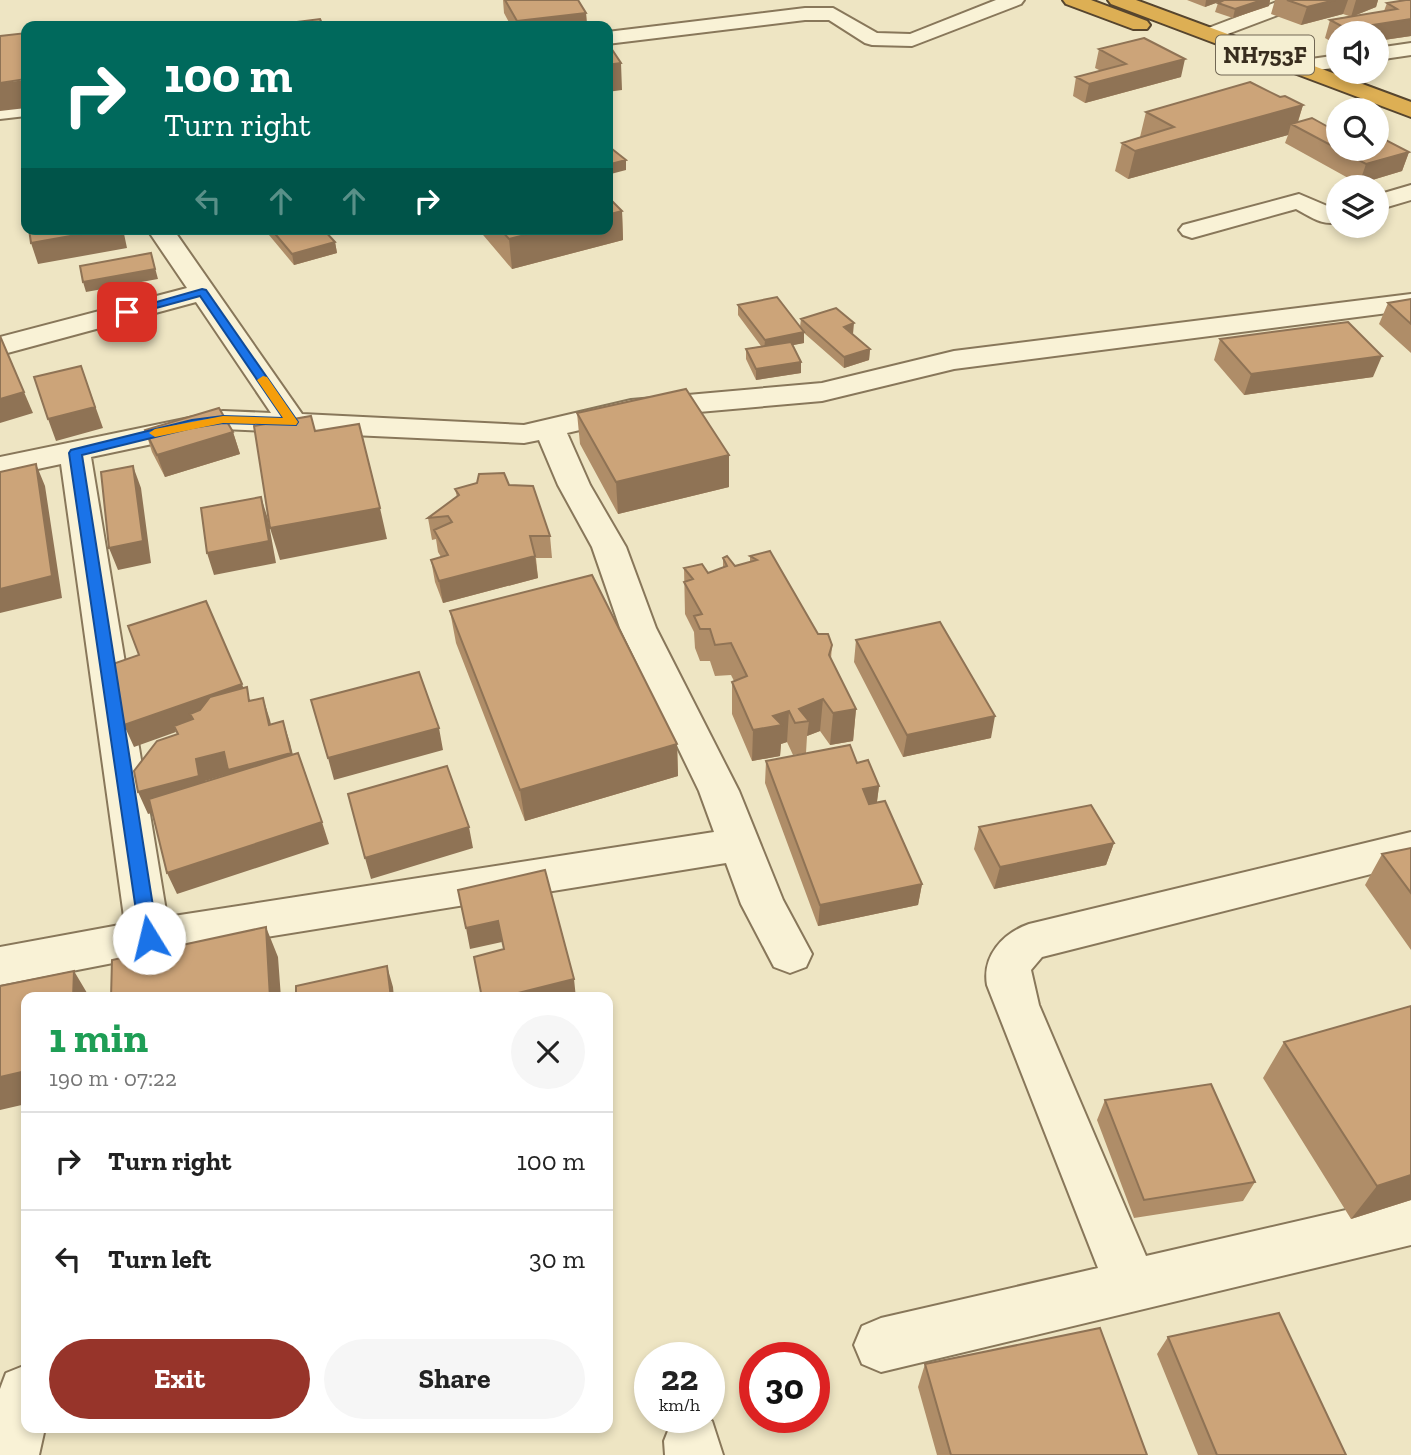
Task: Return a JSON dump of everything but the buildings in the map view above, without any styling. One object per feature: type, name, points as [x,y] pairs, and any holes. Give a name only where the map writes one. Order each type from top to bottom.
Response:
[{"type":"highway","name":"NH753F","points":[[1073,0],[1330,98]]},
{"type":"highway","name":"NH753F","points":[[1118,0],[1411,110]]},
{"type":"highway","points":[[1389,122],[1411,130]]},
{"type":"street","points":[[613,37],[805,14],[833,14],[872,39],[912,40],[1014,0]]},
{"type":"street","points":[[1210,34],[1300,0]]},
{"type":"street","points":[[1389,52],[1411,48]]},
{"type":"street","points":[[1298,68],[1326,63]]},
{"type":"street","points":[[0,112],[21,110]]},
{"type":"street","points":[[1389,199],[1411,192]]},
{"type":"street","points":[[1192,230],[1299,201],[1326,216]]},
{"type":"street","points":[[164,235],[292,422]]},
{"type":"street","points":[[0,346],[202,292]]},
{"type":"street","points":[[0,467],[75,453],[192,424],[223,420],[524,434],[631,409],[822,393],[954,360],[1411,302]]},
{"type":"street","points":[[549,428],[574,485],[609,547],[638,628],[719,791],[764,904],[790,954]]},
{"type":"street","points":[[75,453],[149,938]]},
{"type":"street","points":[[0,966],[149,938],[740,844]]},
{"type":"street","points":[[1132,1286],[1016,1005],[1007,980],[1012,955],[1029,942],[1411,848]]},
{"type":"street","points":[[881,1345],[1411,1220]]},
{"type":"street","points":[[10,1455],[21,1412]]},
{"type":"slow traffic","points":[[155,433],[223,420],[292,422],[263,380]]},
{"type":"route","points":[[127,312],[202,292],[292,422],[223,420],[192,424],[75,453],[149,938]]}]
